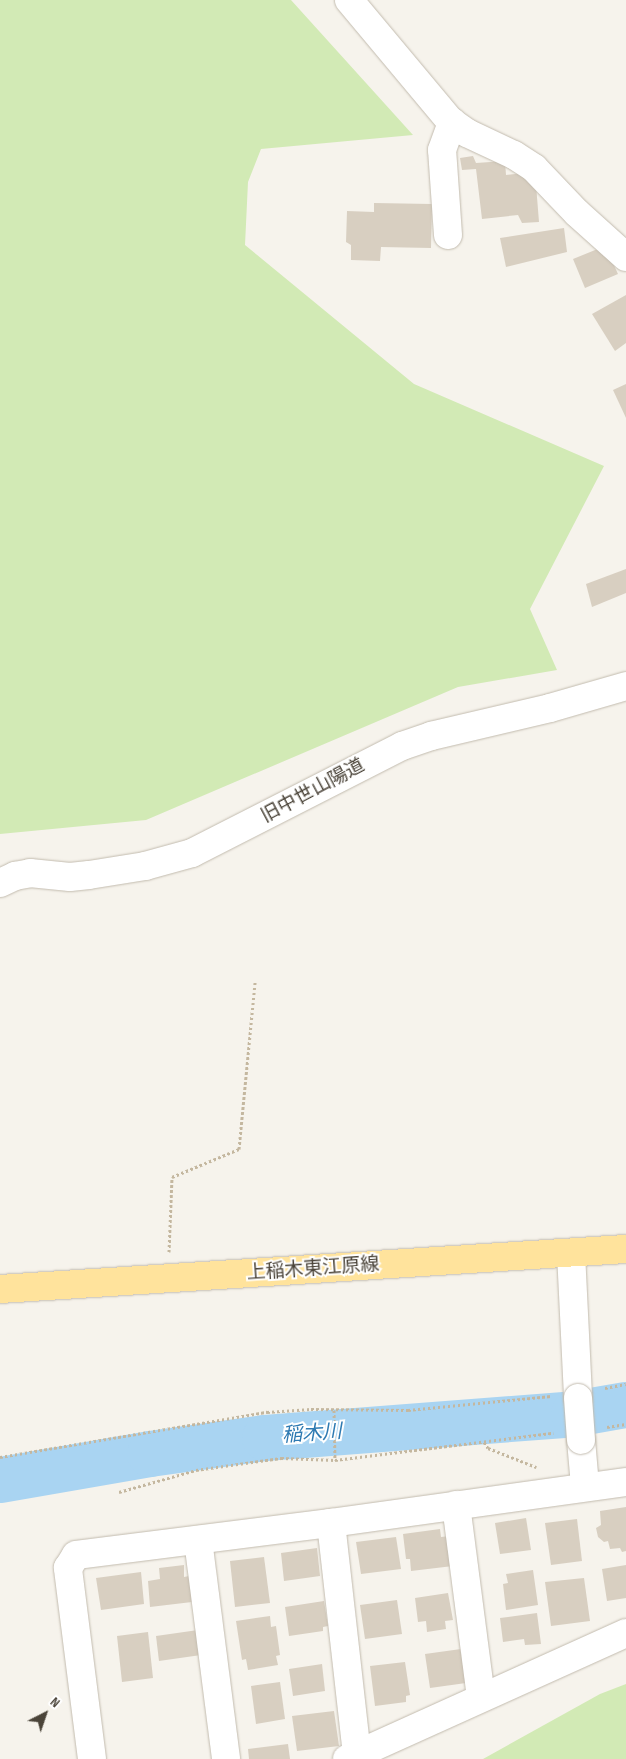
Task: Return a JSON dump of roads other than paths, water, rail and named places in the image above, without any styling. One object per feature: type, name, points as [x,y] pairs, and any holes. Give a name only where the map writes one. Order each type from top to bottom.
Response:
[{"type":"main road","name":"上稲木東江原線","points":[[0,1289],[626,1249]]},
{"type":"street","points":[[349,0],[452,122],[467,132],[514,155],[534,168],[577,213],[626,257]]},
{"type":"street","points":[[448,235],[442,150],[452,122]]},
{"type":"street","name":"旧中世山陽道","points":[[5,874],[30,873],[70,877],[89,875],[145,866],[192,853],[402,746],[431,736],[550,708],[626,686]]},
{"type":"street","points":[[571,1253],[579,1433],[573,1488]]},
{"type":"street","points":[[92,1759],[68,1568],[76,1555],[331,1523],[626,1482]]},
{"type":"street","points":[[456,1505],[481,1697]]},
{"type":"street","points":[[331,1523],[352,1756],[626,1633]]},
{"type":"street","points":[[198,1540],[226,1759]]},
{"type":"waterway","name":"稲木川","points":[[0,1480],[150,1454],[265,1438],[574,1414],[626,1405]]}]
